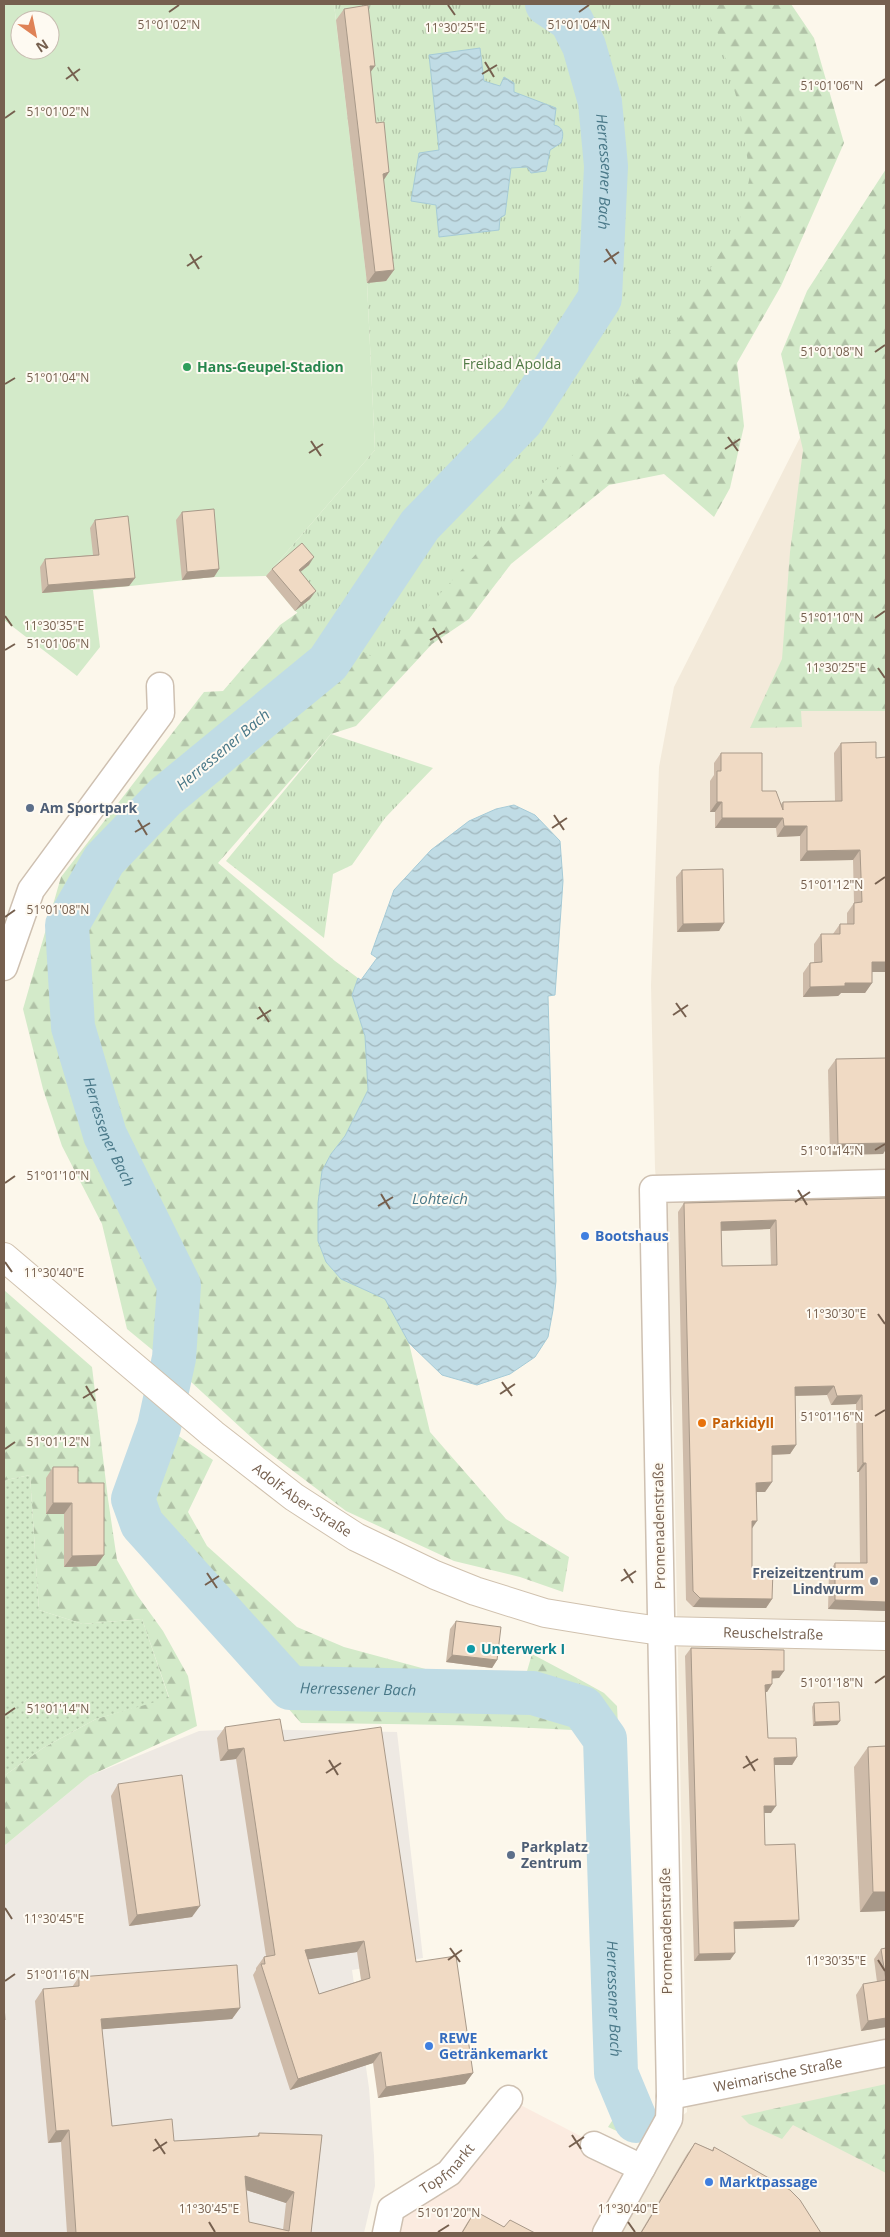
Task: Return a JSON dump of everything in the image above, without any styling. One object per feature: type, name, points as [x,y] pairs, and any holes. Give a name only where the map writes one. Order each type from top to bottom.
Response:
[{"type":"main road","name":"Adolf-Aber-Straße","points":[[4,1257],[186,1412],[294,1497],[356,1537],[395,1558],[475,1591],[545,1613],[660,1631]]},
{"type":"main road","name":"Reuschelstraße","points":[[660,1631],[886,1636]]},
{"type":"street","points":[[4,967],[31,890],[161,713],[160,686]]},
{"type":"street","name":"Promenadenstraße","points":[[606,2233],[669,2119],[653,1189],[886,1183]]},
{"type":"street","name":"Weimarische Straße","points":[[670,2096],[886,2053]]},
{"type":"street","name":"Topfmarkt","points":[[386,2233],[391,2209],[449,2174],[509,2099]]},
{"type":"street","points":[[594,2145],[642,2168]]},
{"type":"shaded area","points":[[886,273],[886,2233],[488,2233],[603,2176],[687,2112],[673,1407],[655,1168],[651,985],[659,767],[674,687],[860,319]]},
{"type":"shaded area","points":[[246,1729],[397,1732],[423,1958],[352,1970],[369,2088],[374,2156],[375,2186],[364,2233],[4,2233],[4,1846],[89,1776],[199,1731]]},
{"type":"shaded area","points":[[509,2099],[642,2168],[606,2233],[386,2233]]},
{"type":"green space","name":"Hans-Geupel-Stadion","points":[[4,4],[334,4],[367,283],[375,450],[266,576],[214,577],[93,590],[100,647],[77,676],[4,620]]},
{"type":"green space","name":"Freibad Apolda","points":[[334,4],[704,4],[719,36],[740,110],[750,176],[739,223],[676,323],[607,423],[525,500],[379,661],[295,611],[266,576],[375,450],[367,283]]},
{"type":"green space","points":[[632,4],[791,4],[814,38],[844,143],[781,286],[737,363],[744,426],[730,488],[714,517],[664,474],[609,485],[511,564],[469,619],[432,644],[356,726],[331,734],[218,863],[358,978],[352,995],[365,1036],[368,1090],[345,1136],[331,1154],[322,1171],[318,1203],[318,1241],[326,1262],[341,1279],[385,1299],[409,1343],[430,1432],[506,1519],[569,1557],[563,1592],[520,1577],[454,1561],[346,1511],[264,1449],[190,1381],[127,1329],[102,1224],[62,1146],[43,1089],[23,1009],[61,877],[204,692],[223,691],[280,625],[297,613]]},
{"type":"green space","points":[[886,169],[886,711],[801,711],[802,727],[750,728],[782,659],[790,552],[803,450],[781,354],[807,291]]},
{"type":"green space","points":[[331,734],[433,768],[385,818],[352,865],[333,874],[324,938],[226,861]]},
{"type":"green space","points":[[4,1290],[92,1367],[117,1560],[137,1595],[163,1631],[188,1676],[197,1726],[89,1776],[4,1846],[4,1776],[43,1748],[96,1719],[169,1697],[142,1619],[83,1624],[39,1610],[30,1475],[6,1480],[4,1483]]},
{"type":"green space","points":[[143,1411],[213,1460],[188,1512],[207,1546],[297,1627],[344,1647],[444,1674],[525,1678],[532,1654],[577,1678],[608,1732],[492,1726],[301,1723],[130,1528],[126,1491]]},
{"type":"green space","points":[[30,1475],[39,1610],[83,1624],[142,1619],[169,1698],[96,1719],[43,1748],[4,1776],[4,1483],[6,1480]]},
{"type":"green space","points":[[577,1678],[604,1693],[617,1706],[636,2083],[642,2101],[643,2118],[638,2117],[619,2071],[608,1733]]},
{"type":"green space","points":[[614,2078],[635,2122],[649,2124],[650,2129],[641,2142],[608,2127],[616,2115]]},
{"type":"green space","points":[[886,2084],[886,2173],[793,2125],[782,2139],[749,2124],[741,2116]]},
{"type":"water","points":[[480,48],[484,81],[500,86],[504,77],[514,83],[514,92],[556,108],[554,125],[560,127],[563,134],[562,140],[561,143],[550,150],[546,171],[531,173],[527,167],[511,168],[505,215],[500,218],[499,230],[439,237],[436,205],[411,201],[419,153],[439,150],[429,55]]},
{"type":"water","name":"Lohteich","points":[[514,805],[535,815],[560,841],[563,881],[555,995],[548,996],[556,1281],[548,1337],[535,1357],[510,1374],[477,1385],[442,1375],[409,1343],[385,1299],[341,1279],[326,1262],[318,1241],[318,1203],[322,1171],[331,1154],[345,1136],[368,1090],[365,1036],[352,995],[358,978],[361,980],[377,958],[371,954],[394,890],[431,850],[469,821],[496,809]]},
{"type":"building","points":[[368,5],[375,66],[370,66],[376,123],[384,122],[389,172],[383,174],[394,270],[375,272],[344,9]]},
{"type":"building","points":[[214,509],[219,569],[187,572],[182,512]]},
{"type":"building","points":[[128,516],[135,578],[48,585],[45,559],[99,555],[95,520]]},
{"type":"building","points":[[302,543],[314,557],[299,570],[316,591],[301,603],[272,569]]},
{"type":"building","points":[[876,742],[876,758],[886,757],[886,962],[872,962],[872,983],[845,983],[845,986],[810,987],[810,963],[822,962],[821,934],[840,934],[840,924],[854,924],[854,903],[862,902],[860,850],[807,851],[807,826],[784,826],[783,818],[722,818],[722,802],[717,802],[717,771],[721,771],[721,753],[762,753],[762,791],[776,791],[783,810],[783,802],[842,801],[841,743]]},
{"type":"building","points":[[723,869],[724,923],[683,924],[682,870]]},
{"type":"building","points":[[886,1058],[886,1143],[838,1144],[836,1059]]},
{"type":"building","points":[[886,1198],[886,1602],[835,1600],[835,1563],[867,1563],[866,1463],[863,1463],[862,1395],[837,1396],[834,1386],[795,1387],[796,1445],[772,1446],[772,1482],[756,1483],[757,1521],[752,1521],[752,1568],[773,1570],[772,1599],[700,1598],[693,1591],[684,1203]],"holes":[[[776,1220],[777,1265],[722,1266],[721,1222]]]},
{"type":"building","points":[[53,1467],[78,1467],[78,1483],[104,1483],[104,1555],[72,1556],[72,1503],[53,1503]]},
{"type":"building","name":"Unterwerk I","points":[[456,1621],[501,1627],[497,1660],[452,1655]]},
{"type":"building","points":[[691,1648],[784,1650],[784,1671],[772,1671],[772,1684],[765,1685],[768,1738],[796,1738],[797,1757],[774,1758],[776,1806],[764,1806],[765,1845],[795,1844],[799,1920],[734,1922],[735,1953],[699,1954]]},
{"type":"building","points":[[839,1702],[840,1721],[815,1722],[814,1703]]},
{"type":"building","points":[[280,1719],[284,1741],[381,1727],[416,1962],[456,1956],[473,2073],[386,2087],[381,2052],[298,2079],[261,1964],[265,1964],[264,1957],[275,1955],[244,1748],[228,1750],[225,1727]],"holes":[[[364,1941],[370,1978],[319,1994],[305,1950]]]},
{"type":"building","points":[[886,1746],[886,1892],[873,1892],[868,1747]]},
{"type":"building","points":[[182,1775],[200,1906],[137,1915],[118,1784]]},
{"type":"building","points":[[886,1948],[886,1980],[881,1949]]},
{"type":"building","points":[[237,1965],[240,2008],[101,2019],[112,2126],[172,2119],[174,2141],[259,2136],[259,2133],[322,2135],[311,2233],[76,2233],[69,2130],[56,2131],[43,1989],[79,1986],[79,1977]],"holes":[[[245,2176],[294,2192],[289,2231],[249,2222]]]},
{"type":"building","points":[[886,1980],[886,2018],[868,2021],[863,1984]]},
{"type":"building","name":"Marktpassage","points":[[695,2143],[713,2151],[714,2147],[790,2190],[800,2200],[821,2233],[641,2233]]},
{"type":"building","points":[[475,2211],[504,2227],[510,2220],[535,2233],[462,2233]]},
{"type":"waterway","name":"Herressener Bach","points":[[547,4],[571,20],[584,46],[600,102],[606,166],[600,298],[521,421],[420,525],[328,663],[165,797],[104,860],[67,925],[73,1027],[105,1135],[179,1285],[174,1358],[159,1427],[133,1499],[142,1524],[290,1688],[533,1693],[583,1708],[605,1739],[616,2073],[636,2121]]},
{"type":"place","name":"Hans-Geupel-Stadion","points":[[187,367]]},
{"type":"place","name":"Am Sportpark","points":[[30,808]]},
{"type":"place","name":"Bootshaus","points":[[585,1236]]},
{"type":"place","name":"Parkidyll","points":[[702,1423]]},
{"type":"place","name":"Freizeitzentrum Lindwurm","points":[[874,1581]]},
{"type":"place","name":"Unterwerk I","points":[[471,1649]]},
{"type":"place","name":"Parkplatz Zentrum","points":[[511,1855]]},
{"type":"place","name":"REWE Getränkemarkt","points":[[429,2046]]},
{"type":"place","name":"Marktpassage","points":[[709,2182]]}]
